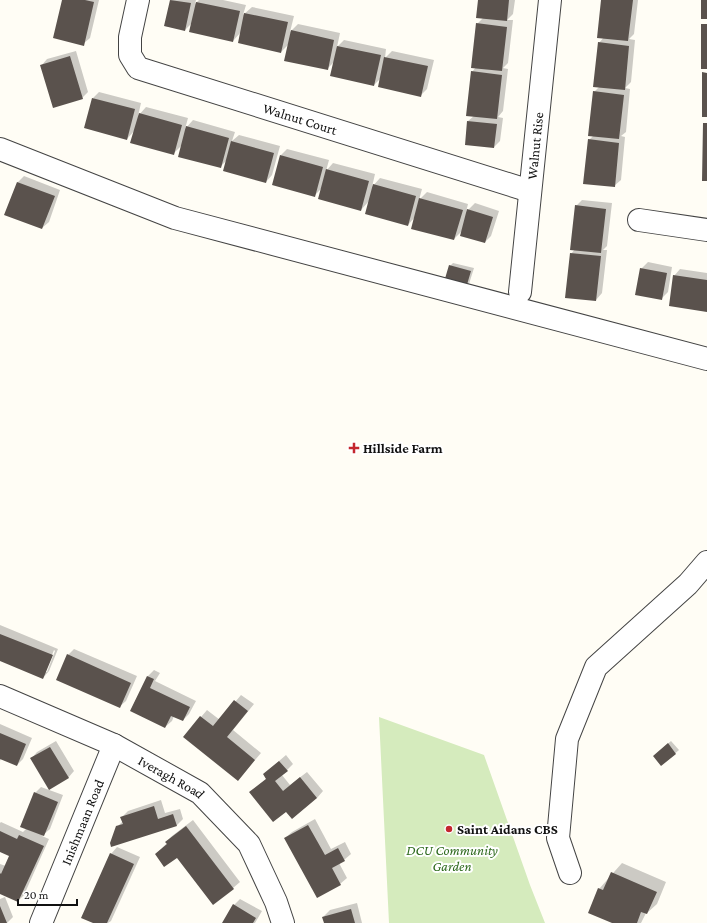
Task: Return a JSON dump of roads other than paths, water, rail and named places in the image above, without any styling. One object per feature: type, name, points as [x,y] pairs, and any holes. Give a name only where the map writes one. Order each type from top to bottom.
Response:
[{"type":"street","name":"Walnut Court","points":[[138,0],[130,37],[130,55],[138,68],[530,191]]},
{"type":"street","name":"Walnut Rise","points":[[520,292],[550,0]]},
{"type":"street","points":[[0,149],[175,218],[707,359]]},
{"type":"street","points":[[639,220],[707,230]]},
{"type":"street","points":[[570,874],[558,838],[567,739],[596,667],[688,584],[707,562]]},
{"type":"street","name":"Iveragh Road","points":[[0,696],[114,744],[200,793],[249,844],[276,902],[283,923]]},
{"type":"street","name":"Inishmaan Road","points":[[41,923],[114,744]]},
{"type":"place","name":"Hillside Farm","points":[[354,448]]},
{"type":"place","name":"Saint Aidans CBS","points":[[449,829]]},
{"type":"park label","name":"DCU Community Garden","points":[[452,858]]}]
